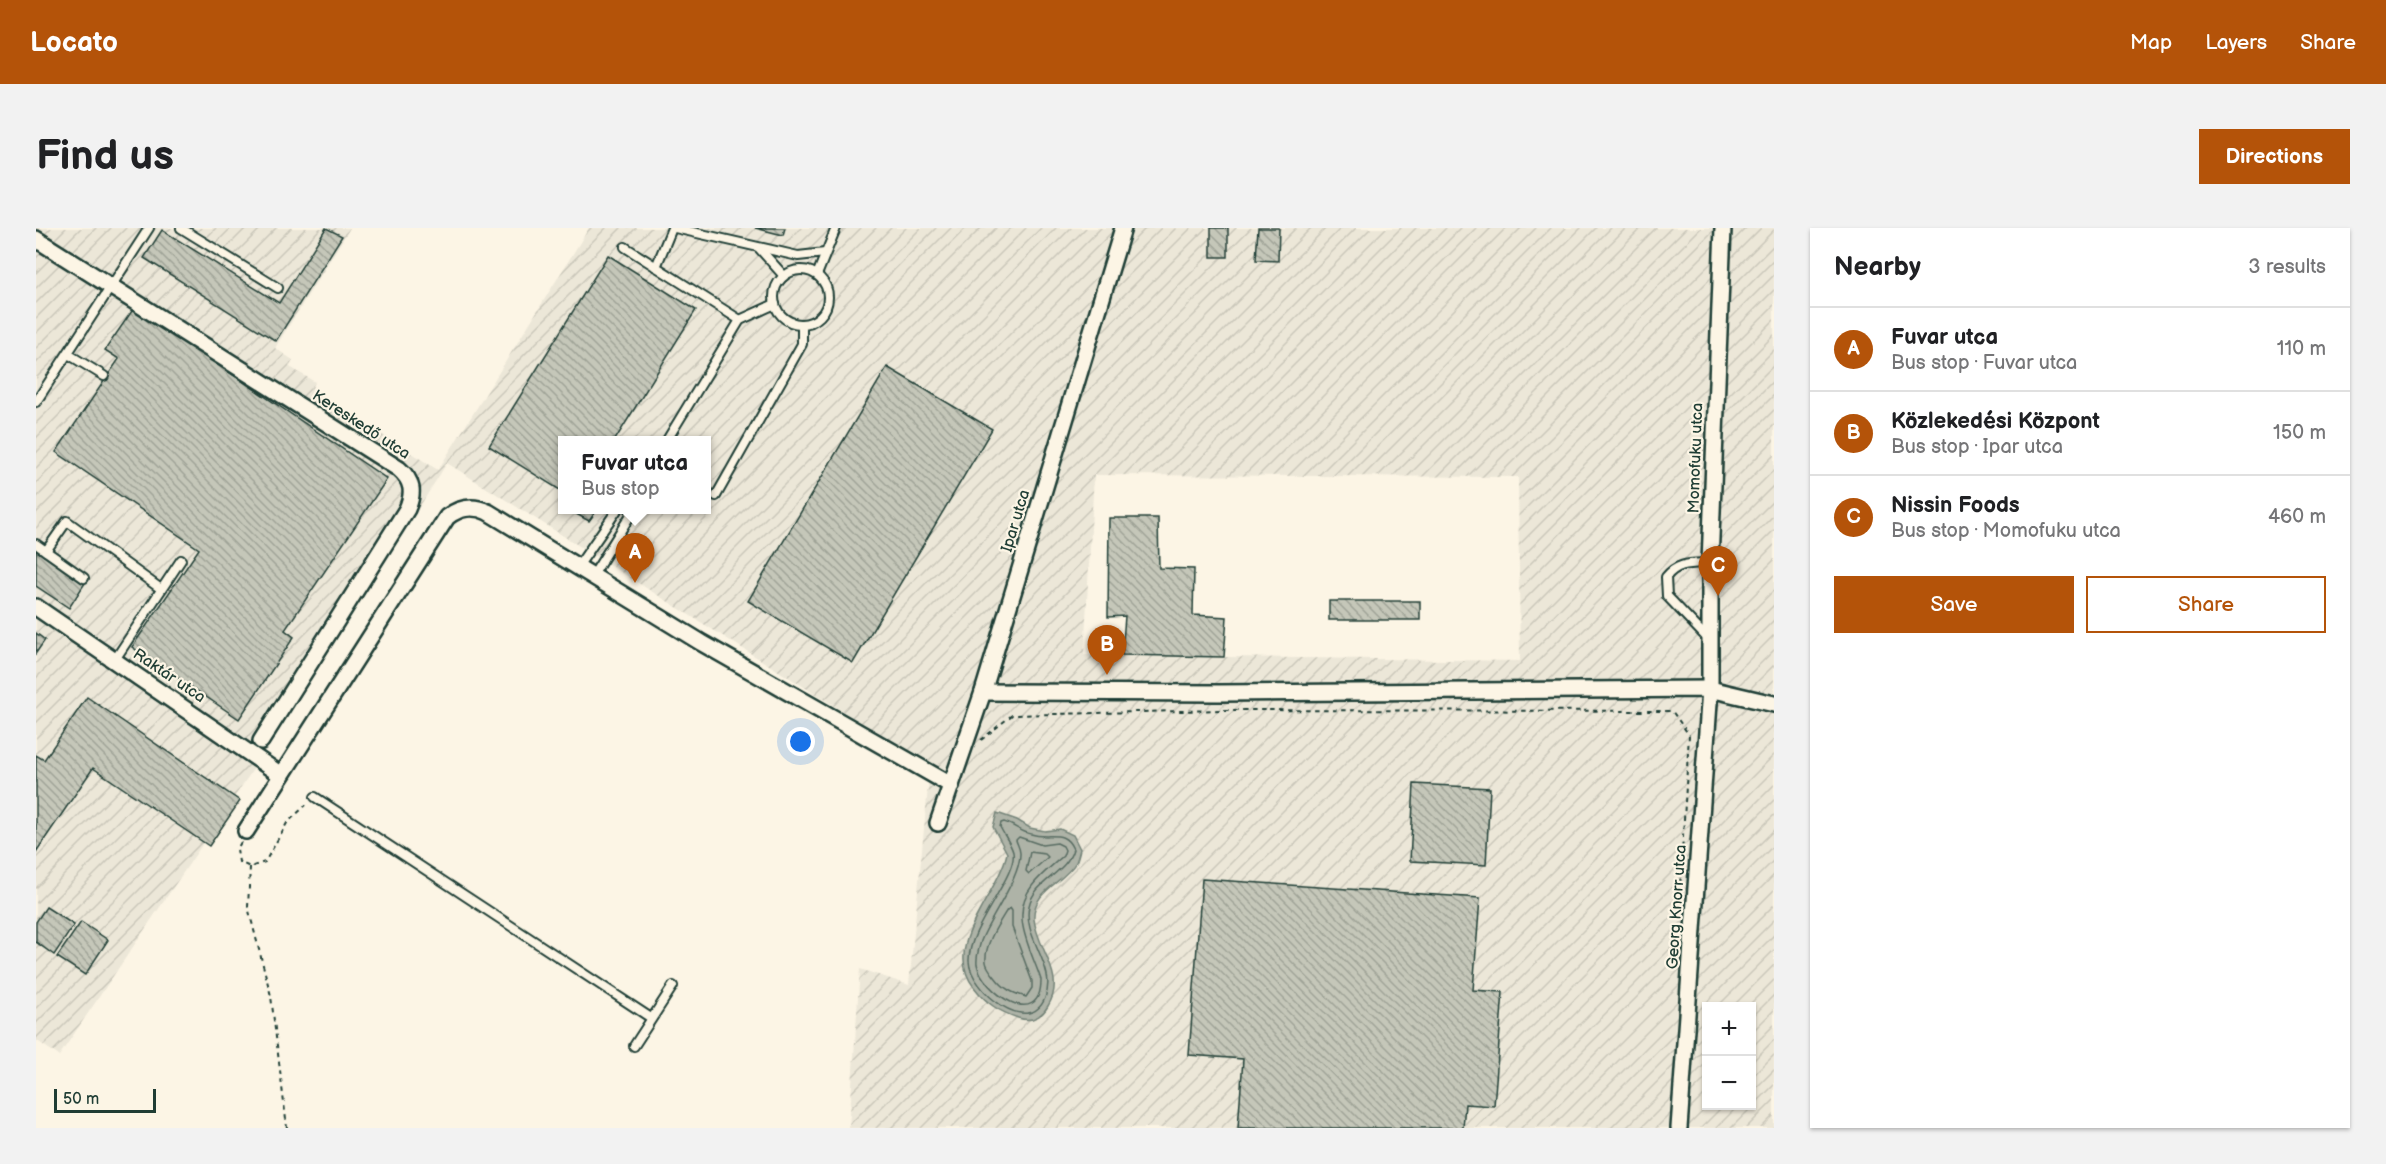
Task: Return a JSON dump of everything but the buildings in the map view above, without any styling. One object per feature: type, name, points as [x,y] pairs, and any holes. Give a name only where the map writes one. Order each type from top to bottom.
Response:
[{"type":"street","name":"Ipar utca","points":[[938,823],[983,692],[1123,228]]},
{"type":"street","name":"Momofuku utca","points":[[1710,689],[1710,563],[1723,228]]},
{"type":"street","name":"Kereskedő utca","points":[[36,239],[399,469],[410,481],[411,500],[407,509],[261,741]]},
{"type":"street","points":[[246,831],[447,517],[454,512],[471,507],[480,508],[702,643],[951,785]]},
{"type":"street","name":"Raktár utca","points":[[36,607],[281,775]]},
{"type":"street","points":[[983,692],[1219,693],[1710,689],[1774,704]]},
{"type":"street","name":"Georg Knorr utca","points":[[1679,1128],[1710,689]]},
{"type":"lane","points":[[36,402],[150,228]]},
{"type":"lane","points":[[181,228],[278,288]]},
{"type":"lane","points":[[656,267],[673,228],[798,256],[825,253]]},
{"type":"lane","points":[[816,275],[836,228]]},
{"type":"lane","points":[[625,247],[740,320]]},
{"type":"lane","points":[[759,248],[784,276]]},
{"type":"lane","points":[[800,270],[816,275],[826,289],[826,306],[818,317],[802,324],[785,319],[775,304],[776,287],[784,276],[800,270]]},
{"type":"lane","points":[[670,436],[740,320],[775,304]]},
{"type":"lane","points":[[716,496],[802,344],[802,324]]},
{"type":"lane","points":[[68,354],[104,376]]},
{"type":"lane","points":[[577,568],[614,514]]},
{"type":"lane","points":[[592,577],[630,514]]},
{"type":"lane","points":[[46,551],[67,521],[161,589]]},
{"type":"lane","points":[[36,544],[84,578]]},
{"type":"lane","points":[[114,661],[181,560]]},
{"type":"lane","points":[[1709,640],[1667,596],[1666,577],[1673,568],[1684,564],[1710,563]]},
{"type":"lane","points":[[315,796],[651,1018]]},
{"type":"lane","points":[[634,1046],[673,986]]},
{"type":"path","points":[[962,755],[1012,715],[1222,710],[1672,711],[1689,735],[1678,925]]},
{"type":"path","points":[[246,831],[237,849],[239,862],[250,867],[265,862],[287,823],[315,796]]},
{"type":"path","points":[[250,867],[248,907],[271,996],[286,1128]]},
{"type":"shaded area","points":[[36,228],[350,228],[275,348],[293,360],[290,367],[315,382],[311,390],[438,470],[589,228],[1774,228],[1774,1128],[849,1128],[860,969],[909,985],[930,766],[447,463],[271,743],[59,1056],[36,1040]],"holes":[[[1094,475],[1518,477],[1520,661],[1084,655]]]},
{"type":"water","points":[[997,813],[1017,820],[1030,828],[1045,831],[1060,829],[1073,835],[1080,849],[1071,869],[1043,894],[1035,909],[1036,930],[1053,973],[1054,984],[1053,995],[1048,1006],[1042,1014],[1031,1019],[1018,1018],[993,1006],[974,987],[966,971],[964,954],[968,937],[1002,869],[1007,853],[993,827]]},
{"type":"place","name":"Fuvar utca","points":[[635,583]]},
{"type":"place","name":"Nissin Foods","points":[[1718,596]]},
{"type":"place","name":"Közlekedési Központ","points":[[1107,675]]}]
